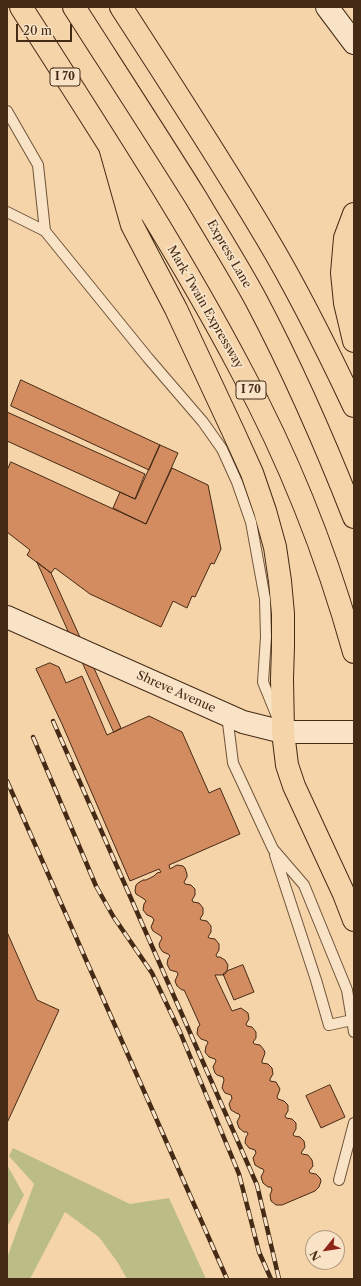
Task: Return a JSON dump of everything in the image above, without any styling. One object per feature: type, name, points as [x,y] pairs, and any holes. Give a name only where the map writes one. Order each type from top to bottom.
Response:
[{"type":"highway","name":"Mark Twain Expressway","points":[[20,7],[174,250],[242,370],[272,432],[300,496],[319,545],[354,652]]},
{"type":"highway","name":"Express Lane","points":[[74,7],[185,181],[256,299],[315,421],[354,517]]},
{"type":"highway","points":[[121,7],[267,238],[301,298],[354,406]]},
{"type":"highway","points":[[110,147],[132,225],[176,309],[233,431],[252,473],[265,511],[275,547],[280,581],[283,646],[283,732],[287,765],[294,786],[344,894],[354,920]]},
{"type":"highway","points":[[353,220],[345,238],[342,273],[345,303],[354,341]]},
{"type":"street","points":[[327,7],[354,43]]},
{"type":"street","name":"Shreve Avenue","points":[[7,617],[243,722],[283,732],[354,732]]},
{"type":"lane","points":[[7,111],[38,165],[45,231]]},
{"type":"lane","points":[[7,212],[45,231],[143,352],[203,422],[222,449],[237,482],[251,522],[265,599],[266,637],[263,682],[283,732]]},
{"type":"lane","points":[[227,715],[233,763],[273,849],[316,980],[329,1025],[352,1020]]},
{"type":"lane","points":[[273,849],[304,886],[348,990],[354,1032]]},
{"type":"lane","points":[[339,1180],[354,1123]]},
{"type":"green space","points":[[13,1148],[130,1204],[169,1198],[206,1279],[127,1279],[118,1263],[99,1237],[65,1212],[30,1279],[7,1279],[7,1258],[34,1184],[9,1156]]},
{"type":"green space","points":[[7,1165],[24,1195],[7,1227]]},
{"type":"building","points":[[21,380],[160,445],[149,470],[11,406]]},
{"type":"building","points":[[7,412],[145,474],[135,499],[7,441]]},
{"type":"building","points":[[160,445],[178,453],[146,524],[113,508],[120,492],[135,499]]},
{"type":"building","points":[[11,462],[146,524],[172,468],[208,485],[221,549],[214,564],[211,563],[195,597],[192,596],[187,608],[173,601],[161,627],[90,594],[55,568],[51,573],[27,555],[30,550],[7,532],[7,471]]},
{"type":"building","points":[[37,562],[51,573],[121,728],[114,732]]},
{"type":"building","points":[[50,663],[59,667],[66,683],[82,676],[107,735],[149,716],[182,732],[209,793],[220,788],[240,834],[169,865],[170,869],[177,865],[183,866],[187,874],[184,882],[185,884],[191,885],[195,889],[195,895],[192,900],[193,902],[199,903],[203,908],[203,914],[200,919],[207,921],[211,926],[211,932],[208,937],[215,939],[219,944],[219,950],[216,955],[217,957],[225,960],[228,965],[225,974],[215,975],[232,1011],[241,1008],[248,1013],[249,1019],[246,1024],[247,1026],[252,1027],[256,1032],[256,1038],[253,1042],[254,1044],[260,1045],[265,1053],[262,1063],[268,1064],[272,1068],[273,1074],[270,1081],[276,1082],[280,1089],[277,1097],[278,1099],[284,1101],[288,1105],[288,1111],[285,1116],[286,1118],[292,1119],[296,1123],[296,1129],[293,1134],[294,1136],[300,1137],[304,1141],[305,1147],[301,1153],[308,1155],[312,1160],[313,1166],[309,1171],[310,1173],[316,1174],[320,1178],[321,1181],[319,1187],[315,1191],[282,1205],[276,1205],[271,1201],[271,1187],[268,1187],[263,1183],[261,1177],[264,1171],[255,1165],[253,1158],[256,1153],[255,1150],[249,1148],[245,1143],[248,1134],[239,1128],[237,1122],[240,1116],[239,1114],[231,1110],[229,1104],[232,1098],[231,1095],[225,1093],[222,1088],[224,1080],[223,1077],[215,1073],[213,1067],[216,1061],[215,1059],[209,1057],[205,1052],[208,1043],[207,1041],[201,1039],[197,1034],[198,1027],[200,1025],[184,990],[177,986],[175,981],[178,974],[177,972],[170,970],[167,964],[170,956],[163,952],[160,948],[159,944],[162,938],[153,931],[151,927],[154,920],[143,910],[146,901],[136,894],[136,885],[138,883],[161,872],[159,869],[130,881],[62,724],[36,669]]},
{"type":"building","points":[[7,932],[37,1000],[59,1010],[7,1123]]},
{"type":"building","points":[[243,965],[254,992],[234,1000],[223,974]]},
{"type":"building","points":[[330,1085],[345,1117],[321,1128],[306,1096]]},
{"type":"railway","points":[[53,721],[257,1185],[279,1279]]},
{"type":"railway","points":[[33,737],[96,886],[113,916],[152,973],[180,1032],[239,1174],[259,1252],[271,1279]]},
{"type":"railway","points":[[7,781],[227,1279]]}]
